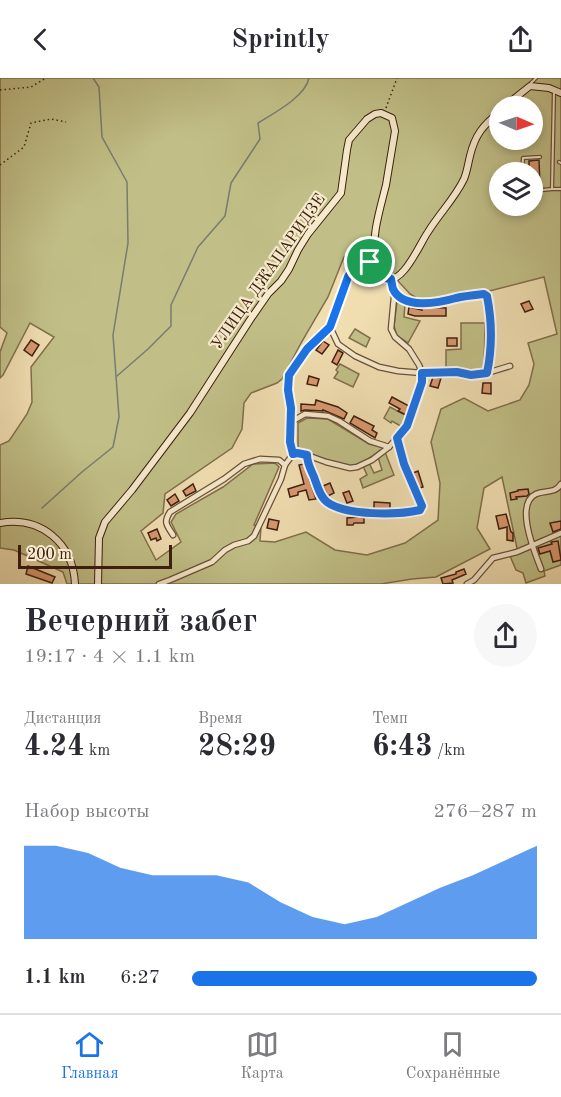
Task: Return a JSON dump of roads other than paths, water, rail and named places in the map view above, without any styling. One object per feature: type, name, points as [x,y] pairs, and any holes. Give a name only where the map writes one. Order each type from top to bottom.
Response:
[{"type":"street","points":[[518,96],[530,86],[554,89],[561,93]]},
{"type":"street","name":"УЛИЦА ДЖАПАРИДЗЕ","points":[[98,584],[99,538],[105,522],[183,422],[268,294],[289,269],[308,234],[337,199],[341,193],[349,140],[367,119],[381,113],[392,118],[395,131],[386,186],[377,220],[376,263]]},
{"type":"street","points":[[293,454],[290,442],[289,375],[307,349],[330,327],[353,268],[363,263],[376,263],[380,274],[386,279],[391,279],[404,272],[427,232],[465,177],[474,142],[480,130],[489,122]]},
{"type":"street","points":[[159,584],[212,562],[225,550],[248,541],[254,536],[281,479],[285,465],[293,454],[307,455],[350,468],[357,467],[372,460],[389,447],[407,426],[422,382],[422,373],[409,349],[395,337],[392,330],[394,291],[391,279]]},
{"type":"street","points":[[394,291],[403,299],[420,304],[486,294],[490,310],[490,358],[487,373]]},
{"type":"street","points":[[330,327],[338,344],[355,356],[379,367],[398,371],[457,372],[471,375],[510,366]]},
{"type":"street","points":[[291,422],[305,414],[328,416],[370,441],[389,447]]},
{"type":"street","points":[[307,455],[307,460],[325,501],[333,506],[376,514],[420,510],[422,506],[404,464],[397,438]]},
{"type":"street","points":[[173,535],[166,522],[170,513],[244,464],[260,459],[279,460],[285,465]]},
{"type":"street","points":[[541,569],[532,544],[526,516],[527,503],[536,494],[556,490],[561,484]]},
{"type":"street","points":[[0,523],[18,521],[34,525],[58,540],[72,564],[75,584]]},
{"type":"street","points":[[467,584],[474,580],[493,558],[517,552],[561,533]]},
{"type":"lane","points":[[530,86],[536,78]]},
{"type":"lane","points":[[552,189],[554,89]]},
{"type":"lane","points":[[523,162],[523,158],[540,157]]},
{"type":"lane","points":[[543,190],[561,189]]},
{"type":"waterway","points":[[42,508],[113,447],[119,417],[113,335],[128,243],[127,182],[102,137],[99,87],[93,78]]},
{"type":"waterway","points":[[117,376],[171,326],[171,305],[198,247],[225,216],[231,183],[260,139],[258,123],[302,92],[309,78]]}]
